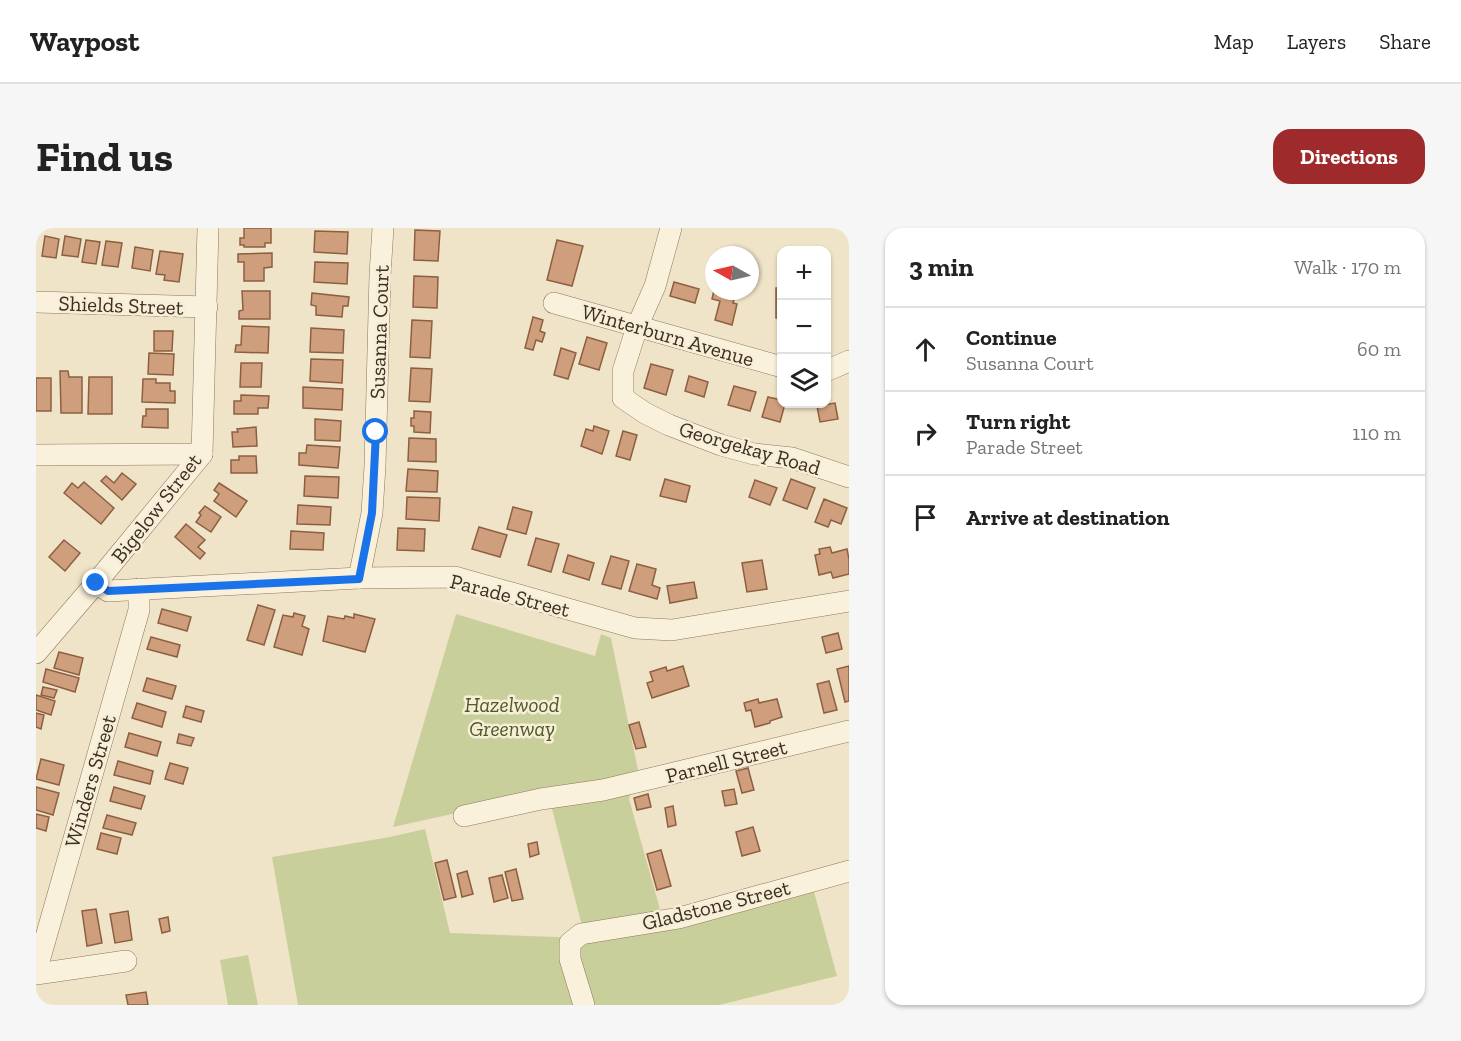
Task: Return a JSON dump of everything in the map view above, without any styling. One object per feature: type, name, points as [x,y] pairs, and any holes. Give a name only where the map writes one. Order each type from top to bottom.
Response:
[{"type":"street","name":"Bigelow Street","points":[[36,653],[202,454],[208,228]]},
{"type":"street","name":"Susanna Court","points":[[359,579],[372,513],[383,228]]},
{"type":"street","points":[[637,327],[655,286],[671,228]]},
{"type":"street","name":"Shields Street","points":[[36,303],[207,307]]},
{"type":"street","name":"Winterburn Avenue","points":[[554,303],[777,366]]},
{"type":"street","name":"Georgekay Road","points":[[637,327],[623,371],[623,398],[669,425],[721,445],[754,454],[792,458],[849,477]]},
{"type":"street","points":[[831,369],[849,361]]},
{"type":"street","points":[[36,455],[202,454]]},
{"type":"street","name":"Parade Street","points":[[96,583],[108,591],[359,579],[454,577],[635,628],[672,630],[849,601]]},
{"type":"street","name":"Winders Street","points":[[36,973],[139,610],[139,590]]},
{"type":"street","name":"Parnell Street","points":[[464,816],[541,799],[603,790],[849,731]]},
{"type":"street","name":"Gladstone Street","points":[[584,1005],[570,959],[570,943],[581,934],[679,918],[849,871]]},
{"type":"street","points":[[36,973],[126,962]]},
{"type":"green space","name":"Hazelwood Greenway","points":[[456,614],[595,656],[601,634],[611,638],[638,770],[629,799],[666,930],[813,888],[837,976],[719,1005],[298,1005],[272,857],[425,829],[450,933],[585,938],[548,793],[393,827]]},
{"type":"green space","points":[[248,955],[258,1005],[228,1005],[220,960]]},
{"type":"building","points":[[244,228],[271,228],[271,243],[265,243],[265,247],[240,245],[240,238],[244,238]]},
{"type":"building","points":[[415,230],[440,231],[438,261],[414,260]]},
{"type":"building","points":[[315,231],[348,232],[347,254],[314,252]]},
{"type":"building","points":[[45,236],[59,239],[56,258],[42,256]]},
{"type":"building","points":[[65,236],[81,239],[78,257],[62,255]]},
{"type":"building","points":[[86,240],[100,242],[96,264],[82,262]]},
{"type":"building","points":[[557,240],[583,246],[572,286],[547,280]]},
{"type":"building","points":[[106,241],[122,243],[118,267],[102,265]]},
{"type":"building","points":[[135,247],[153,250],[150,271],[132,268]]},
{"type":"building","points":[[160,251],[183,254],[179,282],[164,280],[165,275],[156,274]]},
{"type":"building","points":[[272,253],[272,267],[264,268],[264,281],[244,281],[244,262],[238,262],[238,254]]},
{"type":"building","points":[[315,262],[348,263],[347,284],[314,282]]},
{"type":"building","points":[[414,276],[438,277],[437,308],[413,307]]},
{"type":"building","points":[[674,282],[699,289],[695,303],[670,296]]},
{"type":"building","points":[[776,288],[777,288],[777,318]]},
{"type":"building","points":[[242,291],[270,291],[270,319],[239,319],[239,311],[243,310]]},
{"type":"building","points":[[312,293],[349,297],[348,306],[343,306],[342,317],[316,315],[316,306],[311,305]]},
{"type":"building","points":[[716,300],[734,300],[733,303],[737,304],[732,325],[715,320],[720,301]]},
{"type":"building","points":[[533,317],[543,320],[540,331],[545,333],[542,342],[536,340],[533,350],[525,348]]},
{"type":"building","points":[[412,320],[432,321],[430,358],[410,357]]},
{"type":"building","points":[[242,326],[269,327],[268,353],[235,352],[236,345],[241,345]]},
{"type":"building","points":[[311,328],[344,330],[343,353],[310,352]]},
{"type":"building","points":[[154,331],[173,331],[172,351],[154,351]]},
{"type":"building","points":[[587,337],[607,343],[599,370],[579,364]]},
{"type":"building","points":[[561,348],[576,353],[568,379],[554,375]]},
{"type":"building","points":[[149,353],[174,354],[173,375],[148,374]]},
{"type":"building","points":[[311,359],[343,360],[342,383],[310,381]]},
{"type":"building","points":[[241,363],[262,363],[261,387],[240,387]]},
{"type":"building","points":[[651,364],[673,370],[666,395],[644,388]]},
{"type":"building","points":[[411,368],[432,369],[430,402],[409,401]]},
{"type":"building","points":[[60,371],[68,371],[69,377],[82,377],[82,413],[61,413]]},
{"type":"building","points":[[689,376],[708,382],[704,397],[685,391]]},
{"type":"building","points":[[89,377],[112,377],[112,414],[88,414]]},
{"type":"building","points":[[36,378],[51,378],[51,411],[36,411]]},
{"type":"building","points":[[143,379],[156,379],[156,383],[170,383],[170,391],[175,391],[175,403],[142,402]]},
{"type":"building","points":[[734,386],[756,392],[750,411],[728,405]]},
{"type":"building","points":[[303,387],[343,389],[342,410],[303,408]]},
{"type":"building","points":[[241,395],[269,396],[268,408],[258,408],[258,414],[234,414],[234,401],[241,401]]},
{"type":"building","points":[[768,397],[777,399],[777,408],[784,408],[780,422],[762,417]]},
{"type":"building","points":[[835,403],[838,419],[820,422],[817,408],[831,408],[831,404]]},
{"type":"building","points":[[146,409],[168,409],[168,428],[142,427]]},
{"type":"building","points":[[414,411],[431,412],[430,433],[414,432],[411,418],[414,418]]},
{"type":"building","points":[[315,419],[341,421],[340,441],[315,440]]},
{"type":"building","points":[[594,426],[609,431],[602,454],[581,446],[586,429],[593,431]]},
{"type":"building","points":[[256,427],[257,446],[233,447],[232,432],[238,432],[237,429]]},
{"type":"building","points":[[623,431],[637,435],[630,460],[616,456]]},
{"type":"building","points":[[409,438],[436,439],[436,462],[408,461]]},
{"type":"building","points":[[307,445],[340,447],[338,468],[299,465],[299,453],[306,453]]},
{"type":"building","points":[[239,456],[256,456],[257,473],[231,473],[231,460],[239,460]]},
{"type":"building","points":[[408,469],[438,471],[437,492],[406,491]]},
{"type":"building","points":[[122,473],[136,484],[122,500],[101,481],[106,476],[114,483]]},
{"type":"building","points":[[305,476],[339,477],[338,498],[304,496]]},
{"type":"building","points":[[665,479],[690,486],[686,502],[660,496]]},
{"type":"building","points":[[791,479],[815,488],[807,509],[783,500]]},
{"type":"building","points":[[755,480],[777,488],[770,505],[749,497]]},
{"type":"building","points":[[84,482],[114,508],[101,524],[64,493],[72,483],[78,488]]},
{"type":"building","points":[[219,483],[247,501],[236,517],[214,501],[219,494],[214,490]]},
{"type":"building","points":[[407,497],[440,498],[439,521],[406,519]]},
{"type":"building","points":[[824,499],[847,508],[841,524],[831,520],[828,527],[815,522]]},
{"type":"building","points":[[298,505],[331,507],[330,525],[297,524]]},
{"type":"building","points":[[205,506],[221,517],[211,532],[196,522]]},
{"type":"building","points":[[513,507],[532,512],[526,534],[507,529]]},
{"type":"building","points":[[186,524],[205,540],[198,547],[205,553],[200,559],[175,537]]},
{"type":"building","points":[[479,527],[507,535],[500,557],[472,549]]},
{"type":"building","points":[[398,528],[425,529],[424,551],[397,550]]},
{"type":"building","points":[[291,531],[324,533],[323,550],[290,549]]},
{"type":"building","points":[[536,538],[559,544],[551,572],[528,565]]},
{"type":"building","points":[[64,540],[80,553],[65,571],[49,557]]},
{"type":"building","points":[[830,547],[832,553],[847,549],[849,574],[833,578],[831,572],[819,575],[815,555],[820,554],[819,549]]},
{"type":"building","points":[[568,555],[594,563],[589,580],[563,572]]},
{"type":"building","points":[[611,556],[629,561],[621,589],[602,584]]},
{"type":"building","points":[[762,560],[767,589],[747,592],[742,563]]},
{"type":"building","points":[[637,564],[656,569],[652,585],[660,588],[657,599],[629,591]]},
{"type":"building","points":[[694,582],[697,598],[670,603],[667,586]]},
{"type":"building","points":[[258,605],[275,610],[264,645],[247,640]]},
{"type":"building","points":[[162,609],[191,617],[187,631],[158,623]]},
{"type":"building","points":[[294,613],[305,616],[302,626],[309,629],[302,655],[274,647],[283,615],[293,617]]},
{"type":"building","points":[[354,614],[375,619],[365,652],[323,641],[328,616],[344,619],[345,616],[354,618]]},
{"type":"building","points":[[838,633],[842,649],[826,653],[822,637]]},
{"type":"building","points":[[151,637],[180,645],[177,657],[147,649]]},
{"type":"building","points":[[59,652],[83,658],[79,675],[54,668]]},
{"type":"building","points":[[683,666],[689,686],[652,698],[647,683],[653,681],[650,672],[666,667],[667,671]]},
{"type":"building","points":[[849,666],[849,701],[845,702],[837,669]]},
{"type":"building","points":[[46,669],[79,678],[75,692],[43,682]]},
{"type":"building","points":[[147,678],[176,686],[172,699],[143,691]]},
{"type":"building","points":[[829,681],[837,710],[824,713],[817,684]]},
{"type":"building","points":[[43,687],[57,690],[54,698],[41,695]]},
{"type":"building","points":[[36,695],[55,701],[51,715],[36,710]]},
{"type":"building","points":[[758,699],[759,703],[777,699],[782,717],[755,727],[751,710],[746,711],[744,703]]},
{"type":"building","points":[[137,703],[166,712],[162,727],[132,718]]},
{"type":"building","points":[[186,706],[204,711],[201,722],[183,717]]},
{"type":"building","points":[[36,713],[44,715],[41,729],[36,727]]},
{"type":"building","points":[[639,722],[646,747],[636,749],[629,725]]},
{"type":"building","points":[[129,733],[161,742],[157,756],[125,747]]},
{"type":"building","points":[[179,734],[194,738],[191,746],[177,743]]},
{"type":"building","points":[[41,759],[64,765],[59,785],[36,779]]},
{"type":"building","points":[[118,761],[153,771],[150,784],[114,775]]},
{"type":"building","points":[[170,763],[188,768],[183,784],[165,779]]},
{"type":"building","points":[[748,768],[754,790],[742,793],[736,771]]},
{"type":"building","points":[[36,787],[59,793],[53,815],[36,810]]},
{"type":"building","points":[[114,787],[145,796],[141,809],[110,801]]},
{"type":"building","points":[[734,789],[737,804],[725,806],[722,791]]},
{"type":"building","points":[[648,794],[651,807],[637,810],[634,798]]},
{"type":"building","points":[[673,806],[676,825],[668,827],[665,808]]},
{"type":"building","points":[[36,814],[49,817],[46,831],[36,828]]},
{"type":"building","points":[[107,815],[136,823],[132,835],[103,828]]},
{"type":"building","points":[[753,827],[760,851],[742,856],[736,832]]},
{"type":"building","points":[[101,833],[121,838],[117,854],[97,849]]},
{"type":"building","points":[[537,842],[539,854],[530,857],[528,844]]},
{"type":"building","points":[[661,850],[671,886],[657,890],[647,854]]},
{"type":"building","points":[[447,860],[456,897],[444,900],[435,863]]},
{"type":"building","points":[[516,869],[523,899],[512,901],[505,872]]},
{"type":"building","points":[[467,871],[473,894],[462,897],[457,874]]},
{"type":"building","points":[[502,875],[508,898],[494,902],[489,878]]},
{"type":"building","points":[[96,909],[102,943],[87,946],[82,911]]},
{"type":"building","points":[[128,911],[132,940],[115,943],[110,914]]},
{"type":"building","points":[[168,917],[170,931],[162,933],[159,919]]},
{"type":"building","points":[[146,992],[148,1005],[128,1005],[126,995]]},
{"type":"route","points":[[96,583],[108,591],[359,579],[372,513],[376,432]]}]
